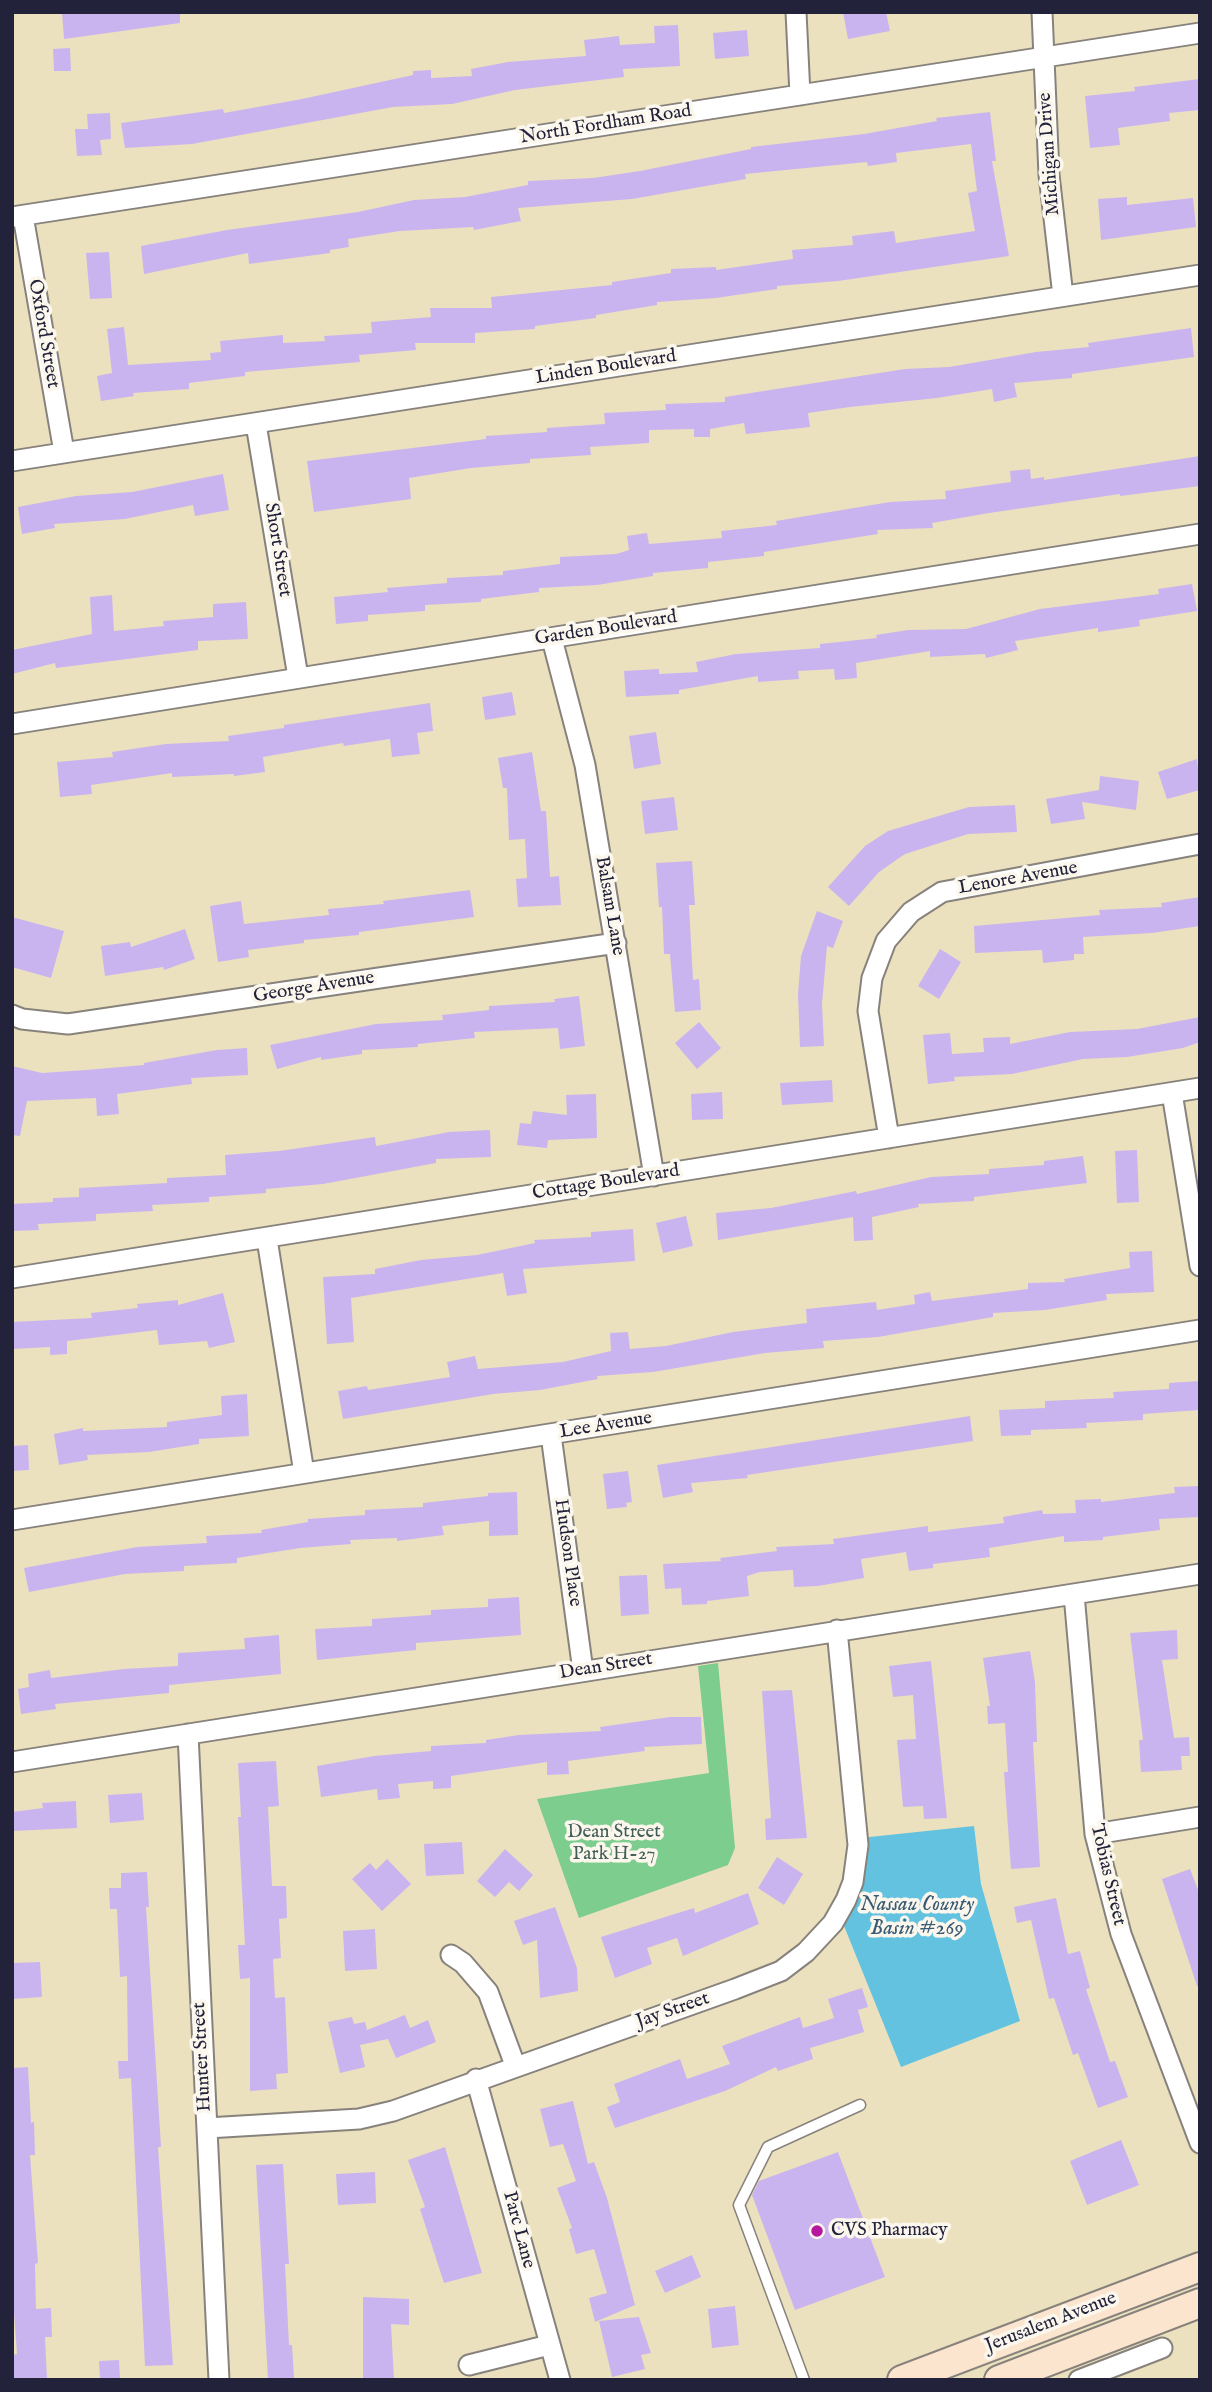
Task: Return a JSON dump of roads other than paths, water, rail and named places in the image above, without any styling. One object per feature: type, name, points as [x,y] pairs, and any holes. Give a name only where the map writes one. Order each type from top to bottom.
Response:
[{"type":"main road","name":"Jerusalem Avenue","points":[[902,2380],[1200,2267]]},
{"type":"main road","name":"Jerusalem Avenue","points":[[1017,2377],[1200,2303]]},
{"type":"street","points":[[796,12],[800,95]]},
{"type":"street","name":"Michigan Drive","points":[[1042,12],[1049,176],[1063,296]]},
{"type":"street","name":"North Fordham Road","points":[[18,216],[1200,33]]},
{"type":"street","name":"Oxford Street","points":[[18,216],[64,452]]},
{"type":"street","name":"Linden Boulevard","points":[[12,461],[1200,275]]},
{"type":"street","name":"Short Street","points":[[256,424],[298,677]]},
{"type":"street","name":"Garden Boulevard","points":[[12,724],[1200,534]]},
{"type":"street","name":"Balsam Lane","points":[[552,639],[585,765],[654,1175]]},
{"type":"street","name":"Lenore Avenue","points":[[889,1138],[868,1011],[872,978],[886,942],[911,912],[942,892],[1200,844]]},
{"type":"street","name":"George Avenue","points":[[12,1015],[22,1019],[68,1024],[616,943]]},
{"type":"street","name":"Cottage Boulevard","points":[[12,1278],[1200,1088]]},
{"type":"street","points":[[1172,1093],[1200,1266]]},
{"type":"street","points":[[267,1238],[304,1472]]},
{"type":"street","name":"Lee Avenue","points":[[12,1520],[1200,1330]]},
{"type":"street","name":"Hudson Place","points":[[551,1435],[583,1671]]},
{"type":"street","name":"Dean Street","points":[[12,1762],[1200,1574]]},
{"type":"street","name":"Tobias Street","points":[[1073,1594],[1095,1834],[1121,1934],[1200,2143]]},
{"type":"street","name":"Jay Street","points":[[206,2128],[359,2119],[393,2110],[780,1971],[806,1952],[833,1923],[853,1882],[858,1845],[837,1630]]},
{"type":"street","name":"Hunter Street","points":[[188,1734],[219,2380]]},
{"type":"street","points":[[1095,1834],[1200,1817]]},
{"type":"street","points":[[451,1955],[488,1992],[515,2065]]},
{"type":"street","name":"Parc Lane","points":[[476,2079],[560,2380]]},
{"type":"street","points":[[469,2365],[550,2345]]},
{"type":"street","points":[[1079,2380],[1162,2348]]},
{"type":"lane","points":[[804,2380],[739,2205],[768,2147],[860,2105]]},
{"type":"water","name":"Nassau County Basin #269","points":[[974,1826],[981,1884],[1020,2021],[901,2067],[840,1916],[860,1838]]},
{"type":"place","name":"CVS Pharmacy","points":[[817,2231]]},
{"type":"park label","name":"Dean Street Park H-27","points":[[614,1844]]}]
